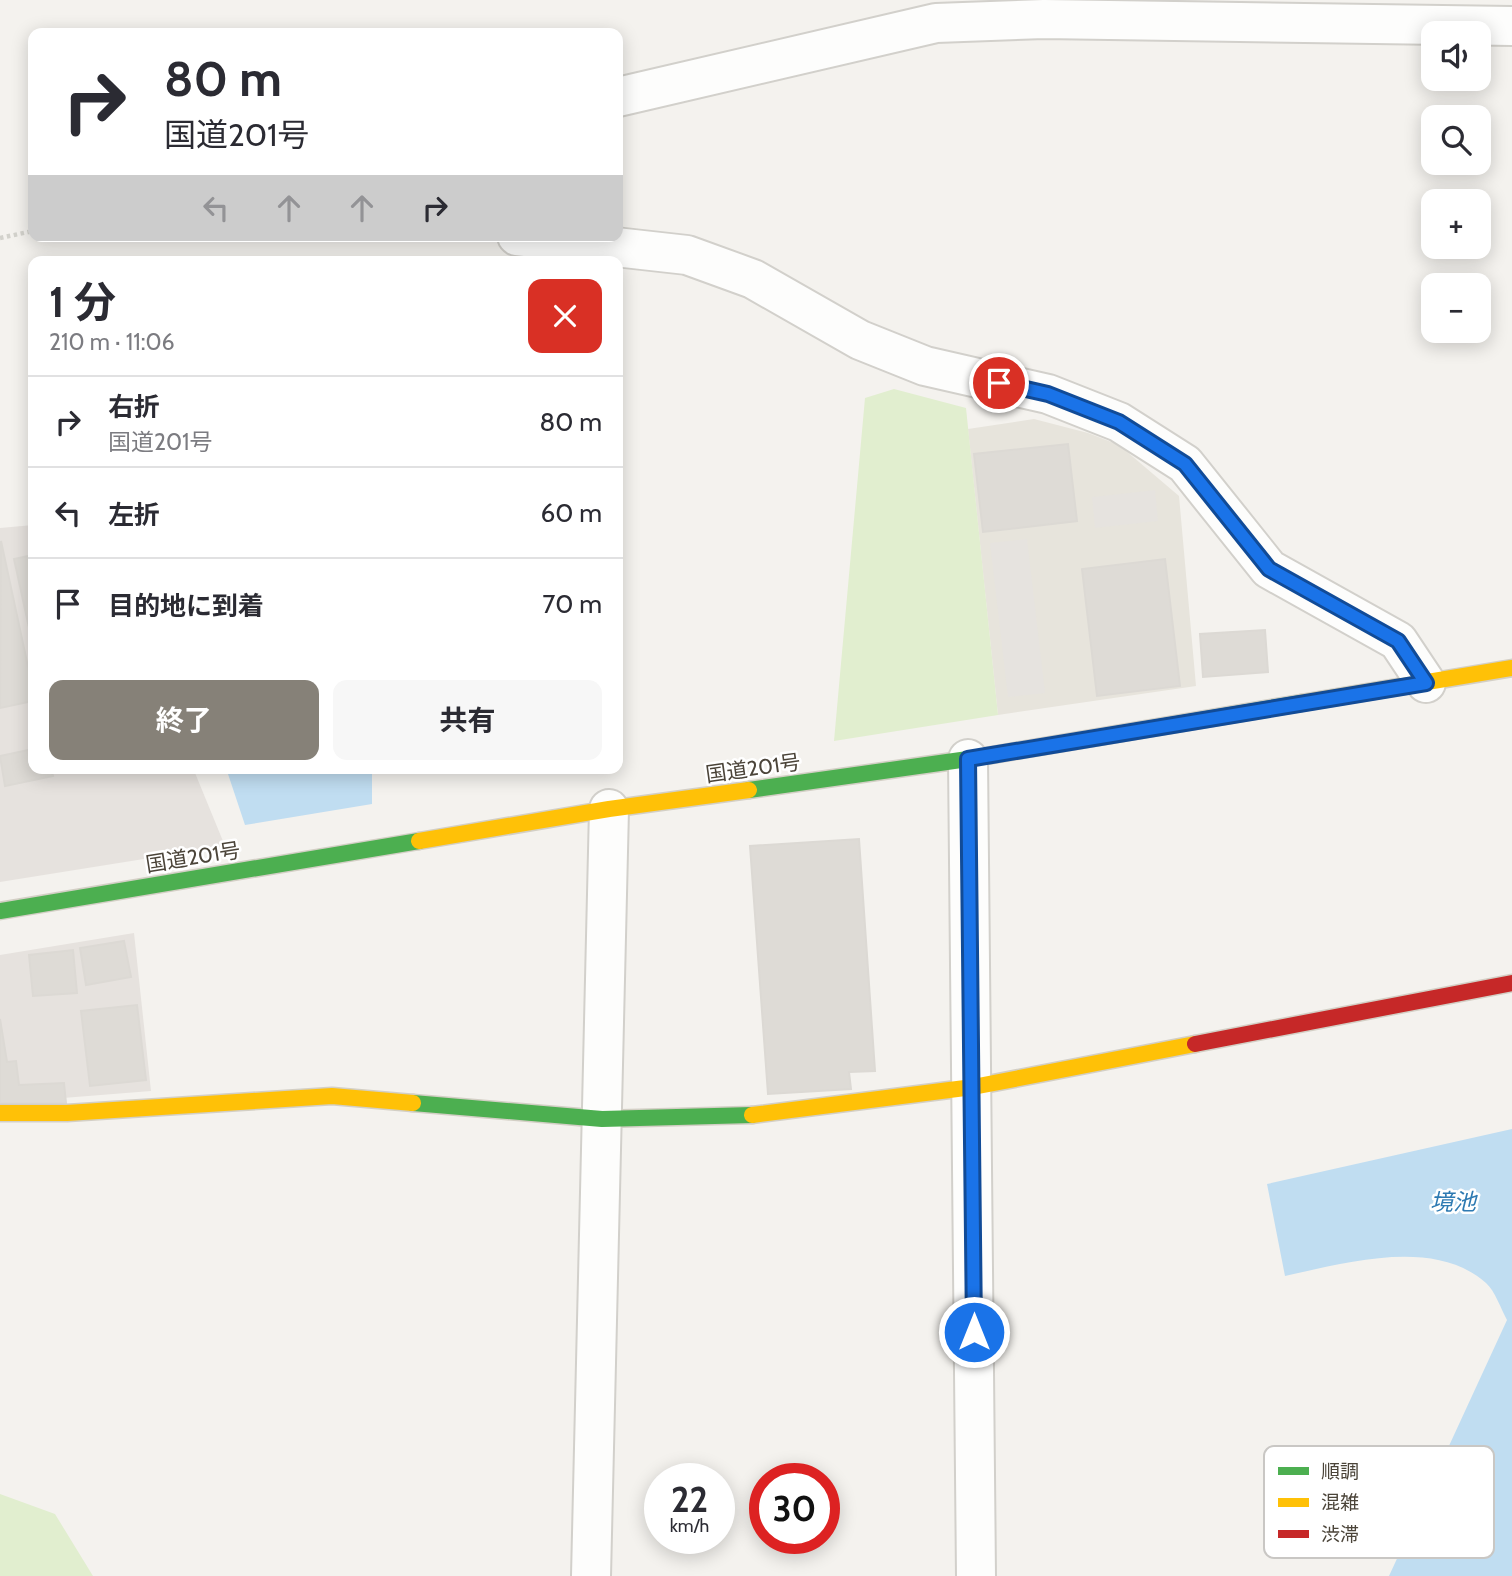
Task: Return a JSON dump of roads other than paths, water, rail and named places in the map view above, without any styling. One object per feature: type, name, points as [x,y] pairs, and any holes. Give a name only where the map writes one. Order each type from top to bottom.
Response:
[{"type":"main road","name":"国道201号","points":[[0,911],[610,809],[968,759],[1512,668]]},
{"type":"main road","points":[[0,1113],[67,1113],[332,1096],[602,1119],[750,1115],[973,1087],[1512,983]]},
{"type":"street","points":[[623,96],[936,23],[1044,19],[1512,26]]},
{"type":"street","points":[[571,242],[687,255],[753,279],[860,340],[914,362],[1048,394],[1119,422],[1185,464],[1269,569],[1398,641],[1426,683]]},
{"type":"street","points":[[968,759],[976,1576]]},
{"type":"street","points":[[591,1576],[610,809]]},
{"type":"water","points":[[228,774],[372,774],[372,804],[245,825]]},
{"type":"water","name":"境池","points":[[1512,1129],[1512,1576],[1389,1576],[1397,1558],[1494,1558],[1494,1446],[1449,1446],[1507,1320],[1495,1295],[1486,1283],[1465,1269],[1416,1257],[1362,1260],[1285,1276],[1267,1184]]}]
